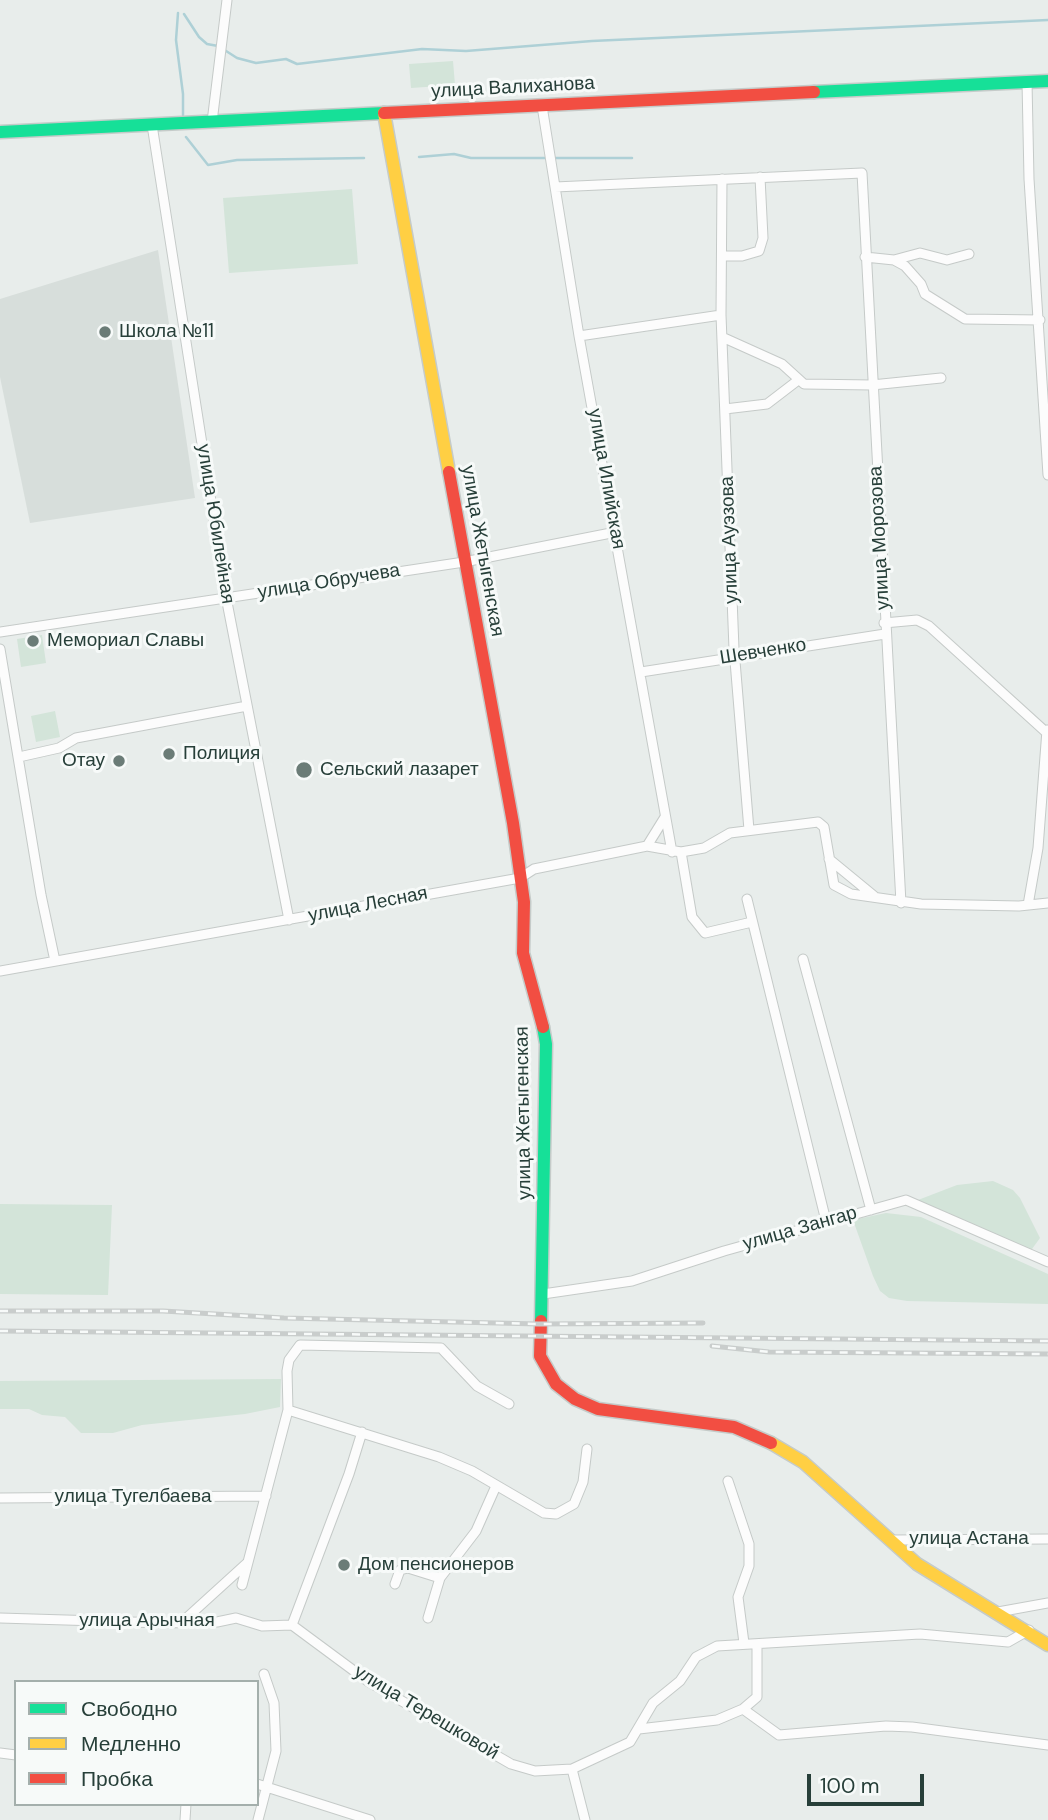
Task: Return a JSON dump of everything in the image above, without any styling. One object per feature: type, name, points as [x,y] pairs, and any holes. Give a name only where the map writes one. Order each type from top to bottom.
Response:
[{"type":"main road","name":"улица Валиханова","points":[[0,132],[1048,81]]},
{"type":"main road","name":"улица Жетыгенская","points":[[384,113],[524,902],[523,953],[540,1011],[546,1044],[540,1356],[556,1384],[575,1399],[612,1412],[734,1427],[765,1439],[803,1462],[934,1576],[1029,1630],[1048,1645]]},
{"type":"street","points":[[212,122],[227,0]]},
{"type":"street","points":[[1027,82],[1029,179],[1048,475]]},
{"type":"street","name":"улица Илийская","points":[[542,106],[579,336],[641,673],[664,817],[676,852],[692,917],[705,933],[752,922]]},
{"type":"street","name":"улица Юбилейная","points":[[152,125],[226,597],[289,920]]},
{"type":"street","name":"улица Морозова","points":[[760,177],[862,173],[901,903]]},
{"type":"street","points":[[555,187],[760,177],[763,238],[759,251],[742,256],[722,256]]},
{"type":"street","name":"улица Ауэзова","points":[[722,179],[721,316],[734,657],[749,830]]},
{"type":"street","points":[[865,257],[894,260],[920,253],[947,260],[969,254]]},
{"type":"street","points":[[894,260],[913,273],[925,294],[935,303],[965,319],[1040,320]]},
{"type":"street","points":[[579,336],[721,316]]},
{"type":"street","points":[[722,337],[782,365],[797,381],[804,384],[872,385],[941,379]]},
{"type":"street","points":[[724,409],[767,404],[797,381]]},
{"type":"street","name":"улица Обручева","points":[[0,632],[464,562],[616,532]]},
{"type":"street","points":[[884,624],[917,620],[929,626],[1047,732],[1038,848],[1028,905]]},
{"type":"street","name":"Шевченко","points":[[641,673],[885,634]]},
{"type":"street","points":[[0,649],[5,698],[19,757],[55,961]]},
{"type":"street","points":[[19,757],[59,748],[76,738],[116,729],[247,706]]},
{"type":"street","points":[[647,846],[664,817]]},
{"type":"street","points":[[676,852],[704,848],[730,833],[820,822],[824,827],[834,885],[851,894],[874,895],[901,903],[1048,903]]},
{"type":"street","name":"улица Лесная","points":[[0,971],[520,878],[534,869],[647,846],[676,852]]},
{"type":"street","points":[[828,858],[874,895]]},
{"type":"street","points":[[747,899],[826,1221]]},
{"type":"street","points":[[803,959],[871,1210]]},
{"type":"street","name":"улица Зангар","points":[[543,1294],[632,1280],[905,1200],[1048,1262]]},
{"type":"street","points":[[242,1586],[288,1410],[289,1360],[300,1345],[441,1348],[477,1386],[509,1404]]},
{"type":"street","points":[[288,1410],[439,1457],[544,1513],[565,1511],[574,1504],[583,1482],[587,1449]]},
{"type":"street","points":[[292,1625],[349,1475],[362,1432]]},
{"type":"street","points":[[729,1481],[749,1544],[749,1566],[738,1597],[744,1643]]},
{"type":"street","points":[[428,1618],[440,1578],[476,1531],[496,1486]]},
{"type":"street","name":"улица Тугелбаева","points":[[0,1498],[266,1496]]},
{"type":"street","name":"улица Астана","points":[[891,1540],[1048,1539]]},
{"type":"street","points":[[181,1623],[249,1562]]},
{"type":"street","points":[[395,1584],[400,1570],[408,1568],[440,1578]]},
{"type":"street","points":[[998,1612],[1048,1603]]},
{"type":"street","name":"улица Арычная","points":[[0,1618],[181,1623],[217,1622],[236,1618],[262,1626],[292,1625]]},
{"type":"street","name":"улица Терешковой","points":[[292,1625],[369,1682],[511,1764],[535,1772],[572,1769]]},
{"type":"street","points":[[585,1820],[572,1769],[630,1742],[653,1703],[680,1681],[696,1657],[717,1646],[920,1634],[1008,1642],[1029,1630]]},
{"type":"street","points":[[639,1729],[717,1720],[743,1709],[757,1697],[757,1644]]},
{"type":"street","points":[[258,1820],[261,1785],[276,1751],[274,1703],[264,1674]]},
{"type":"street","points":[[743,1709],[779,1735],[912,1727],[1048,1745]]},
{"type":"street","points":[[261,1785],[370,1820]]},
{"type":"shaded area","points":[[158,250],[195,498],[30,523],[0,377],[0,299]]},
{"type":"green space","points":[[453,61],[455,85],[411,88],[409,64]]},
{"type":"green space","points":[[352,189],[358,264],[229,273],[223,198]]},
{"type":"green space","points":[[42,635],[46,663],[21,667],[17,639]]},
{"type":"green space","points":[[55,711],[60,737],[36,742],[31,716]]},
{"type":"green space","points":[[993,1181],[1013,1190],[1020,1198],[1040,1238],[1032,1249],[1026,1250],[918,1200],[957,1185]]},
{"type":"green space","points":[[0,1204],[112,1205],[108,1295],[0,1294]]},
{"type":"green space","points":[[886,1213],[921,1217],[1048,1274],[1048,1304],[907,1301],[889,1298],[880,1291],[873,1276],[853,1220]]},
{"type":"green space","points":[[281,1379],[280,1407],[245,1414],[142,1425],[113,1433],[81,1433],[65,1417],[42,1415],[29,1409],[0,1409],[0,1381]]},
{"type":"waterway","points":[[178,13],[176,40],[183,115]]},
{"type":"waterway","points":[[184,14],[199,37],[207,44],[218,46]]},
{"type":"waterway","points":[[223,49],[237,58],[256,63],[286,59],[297,64],[422,49],[466,51],[592,41],[1048,20]]},
{"type":"waterway","points":[[186,137],[208,165],[237,160],[364,158]]},
{"type":"waterway","points":[[419,157],[454,154],[471,158],[548,158]]},
{"type":"waterway","points":[[554,158],[632,158]]},
{"type":"railway","points":[[0,1311],[163,1311],[284,1318],[539,1324],[703,1323]]},
{"type":"railway","points":[[0,1331],[1048,1341]]},
{"type":"railway","points":[[712,1346],[769,1352],[1048,1354]]},
{"type":"traffic: fast","points":[[814,92],[1048,81]]},
{"type":"traffic: fast","points":[[0,132],[384,113]]},
{"type":"traffic: fast","points":[[541,1321],[546,1044],[543,1027]]},
{"type":"traffic: slow","points":[[384,113],[449,472]]},
{"type":"traffic: slow","points":[[771,1443],[803,1462],[917,1564],[1048,1645]]},
{"type":"traffic: jam","points":[[384,113],[814,92]]},
{"type":"traffic: jam","points":[[449,472],[513,823],[524,902],[523,953],[543,1027]]},
{"type":"traffic: jam","points":[[541,1321],[540,1356],[556,1384],[575,1399],[598,1409],[734,1427],[771,1443]]},
{"type":"place","name":"Школа №11","points":[[105,332]]},
{"type":"place","name":"Мемориал Славы","points":[[33,641]]},
{"type":"place","name":"Полиция","points":[[169,754]]},
{"type":"place","name":"Отау","points":[[119,761]]},
{"type":"place","name":"Сельский лазарет","points":[[304,770]]},
{"type":"place","name":"Дом пенсионеров","points":[[344,1565]]}]
